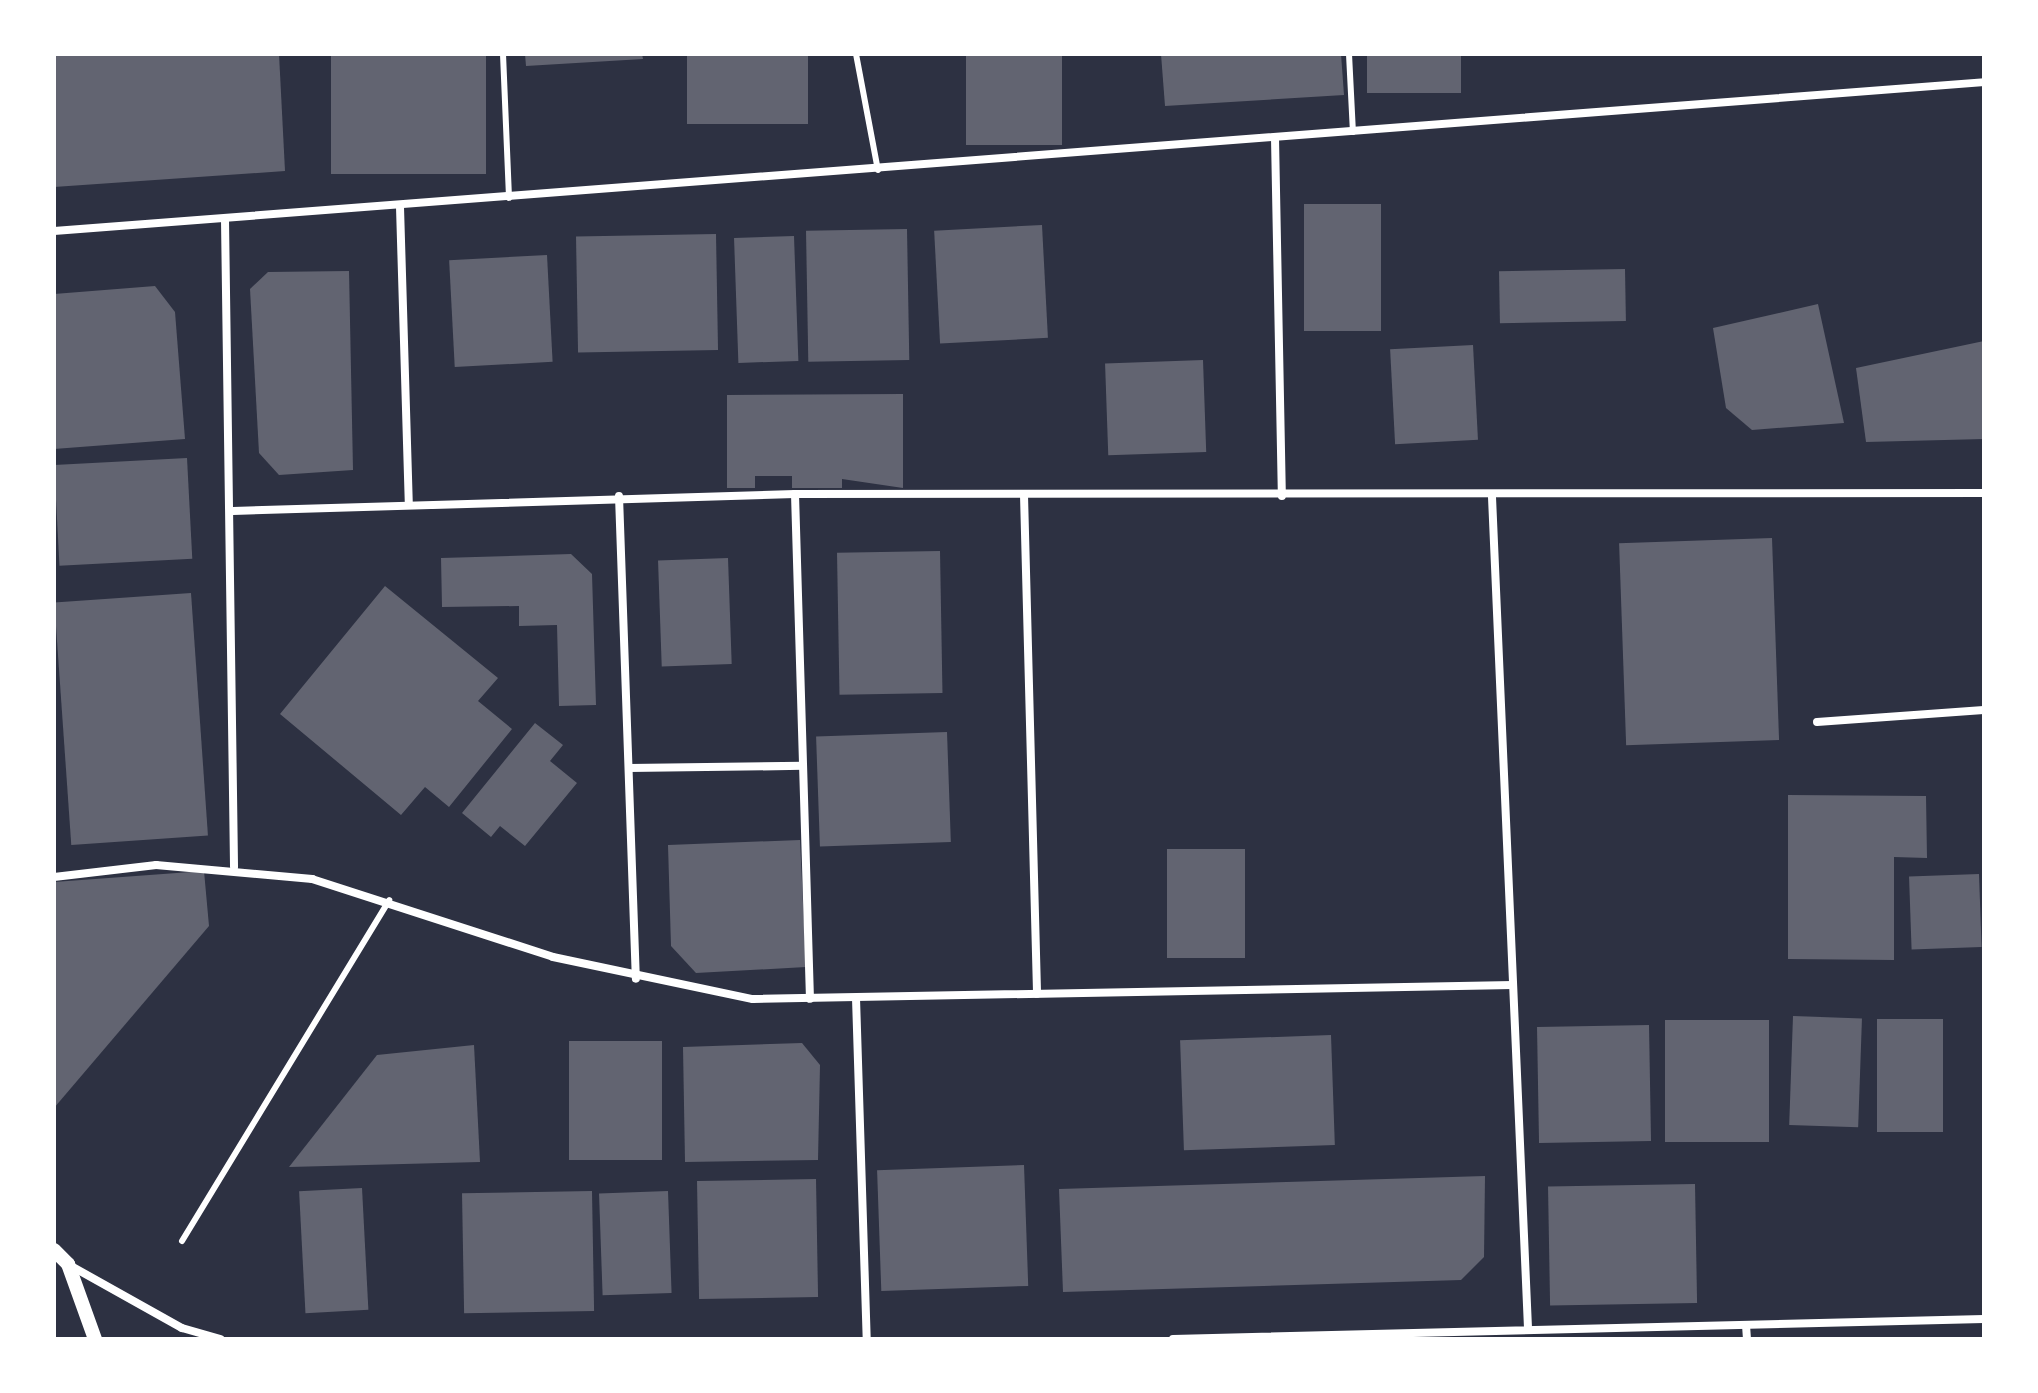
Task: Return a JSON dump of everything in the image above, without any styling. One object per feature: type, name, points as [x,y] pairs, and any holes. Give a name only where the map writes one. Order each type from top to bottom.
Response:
[{"type":"street","points":[[54,231],[400,207],[1984,82]]},
{"type":"street","points":[[1275,138],[1282,496]]},
{"type":"street","points":[[400,207],[409,504]]},
{"type":"street","points":[[225,220],[233,511],[234,867]]},
{"type":"street","points":[[233,511],[619,496],[795,494],[1492,497],[1984,493]]},
{"type":"street","points":[[795,494],[810,999]]},
{"type":"street","points":[[1024,495],[1037,994]]},
{"type":"street","points":[[619,496],[636,979]]},
{"type":"street","points":[[1492,497],[1528,1328]]},
{"type":"street","points":[[1817,722],[1984,710]]},
{"type":"street","points":[[629,768],[803,766]]},
{"type":"street","points":[[54,877],[156,865],[234,867],[389,900],[636,979],[694,992],[810,999],[1513,985]]},
{"type":"street","points":[[856,998],[867,1339]]},
{"type":"street","points":[[54,1250],[68,1264],[126,1300],[220,1339]]},
{"type":"street","points":[[68,1264],[95,1339]]},
{"type":"street","points":[[1173,1339],[1984,1319]]},
{"type":"street","points":[[1746,1325],[1747,1339]]},
{"type":"street","points":[[1650,1328],[1651,1339]]},
{"type":"lane","points":[[503,54],[509,198]]},
{"type":"lane","points":[[856,54],[878,170]]},
{"type":"lane","points":[[1349,54],[1353,132]]},
{"type":"lane","points":[[182,1241],[389,900]]},
{"type":"building","points":[[54,54],[279,54],[285,171],[54,187]]},
{"type":"building","points":[[331,54],[486,54],[486,174],[331,174]]},
{"type":"building","points":[[525,54],[642,54],[643,59],[526,66]]},
{"type":"building","points":[[687,54],[808,54],[808,124],[687,124]]},
{"type":"building","points":[[966,54],[1062,54],[1062,145],[966,145]]},
{"type":"building","points":[[1161,54],[1341,54],[1344,95],[1165,106]]},
{"type":"building","points":[[1367,54],[1461,54],[1461,93],[1367,93]]},
{"type":"building","points":[[1304,204],[1381,204],[1381,331],[1304,331]]},
{"type":"building","points":[[1042,225],[1048,338],[940,343],[934,231]]},
{"type":"building","points":[[907,229],[909,360],[808,362],[806,231]]},
{"type":"building","points":[[716,234],[718,350],[578,352],[576,236]]},
{"type":"building","points":[[794,236],[798,361],[738,363],[734,238]]},
{"type":"building","points":[[547,255],[553,362],[455,367],[449,260]]},
{"type":"building","points":[[1625,269],[1626,321],[1500,323],[1499,271]]},
{"type":"building","points":[[349,271],[353,470],[279,475],[259,453],[250,289],[268,272]]},
{"type":"building","points":[[155,286],[175,312],[185,439],[54,449],[54,294]]},
{"type":"building","points":[[1818,304],[1844,423],[1752,430],[1726,408],[1713,328]]},
{"type":"building","points":[[1984,341],[1984,439],[1866,442],[1856,368]]},
{"type":"building","points":[[1473,345],[1478,440],[1395,444],[1390,349]]},
{"type":"building","points":[[1203,360],[1206,452],[1108,455],[1105,363]]},
{"type":"building","points":[[903,394],[903,488],[842,479],[842,488],[792,488],[792,476],[755,476],[755,488],[727,488],[727,395]]},
{"type":"building","points":[[187,458],[192,559],[59,566],[54,465]]},
{"type":"building","points":[[1772,538],[1779,740],[1626,745],[1619,543]]},
{"type":"building","points":[[940,551],[942,693],[839,695],[837,553]]},
{"type":"building","points":[[571,554],[592,574],[596,705],[559,706],[557,625],[519,626],[519,606],[442,607],[441,558]]},
{"type":"building","points":[[728,558],[732,664],[662,666],[658,560]]},
{"type":"building","points":[[385,586],[498,678],[478,701],[512,729],[449,807],[425,787],[401,815],[280,714]]},
{"type":"building","points":[[191,593],[208,835],[71,845],[54,603]]},
{"type":"building","points":[[535,723],[563,745],[550,761],[577,783],[525,846],[500,826],[491,837],[462,813]]},
{"type":"building","points":[[947,732],[951,842],[820,847],[816,737]]},
{"type":"building","points":[[1788,795],[1926,796],[1927,858],[1894,857],[1894,960],[1788,959]]},
{"type":"building","points":[[800,840],[806,967],[696,973],[671,946],[668,845]]},
{"type":"building","points":[[1167,849],[1245,849],[1245,958],[1167,958]]},
{"type":"building","points":[[204,871],[209,926],[54,1108],[54,882]]},
{"type":"building","points":[[1979,874],[1982,947],[1912,949],[1909,876]]},
{"type":"building","points":[[1793,1016],[1862,1018],[1858,1127],[1789,1125]]},
{"type":"building","points":[[1877,1019],[1943,1019],[1943,1132],[1877,1132]]},
{"type":"building","points":[[1665,1020],[1769,1020],[1769,1142],[1665,1142]]},
{"type":"building","points":[[1649,1025],[1651,1141],[1539,1143],[1537,1027]]},
{"type":"building","points":[[1331,1035],[1335,1145],[1184,1150],[1180,1040]]},
{"type":"building","points":[[569,1041],[662,1041],[662,1160],[569,1160]]},
{"type":"building","points":[[802,1043],[820,1065],[818,1160],[685,1162],[683,1047]]},
{"type":"building","points":[[474,1045],[480,1162],[289,1167],[377,1055]]},
{"type":"building","points":[[1024,1165],[1028,1286],[881,1291],[877,1170]]},
{"type":"building","points":[[1485,1176],[1484,1257],[1461,1280],[1063,1292],[1059,1189]]},
{"type":"building","points":[[816,1179],[818,1297],[699,1299],[697,1181]]},
{"type":"building","points":[[1695,1184],[1697,1303],[1550,1306],[1548,1187]]},
{"type":"building","points":[[362,1188],[368,1310],[305,1313],[299,1191]]},
{"type":"building","points":[[592,1191],[594,1311],[464,1313],[462,1193]]},
{"type":"building","points":[[668,1191],[672,1293],[603,1295],[599,1193]]}]
